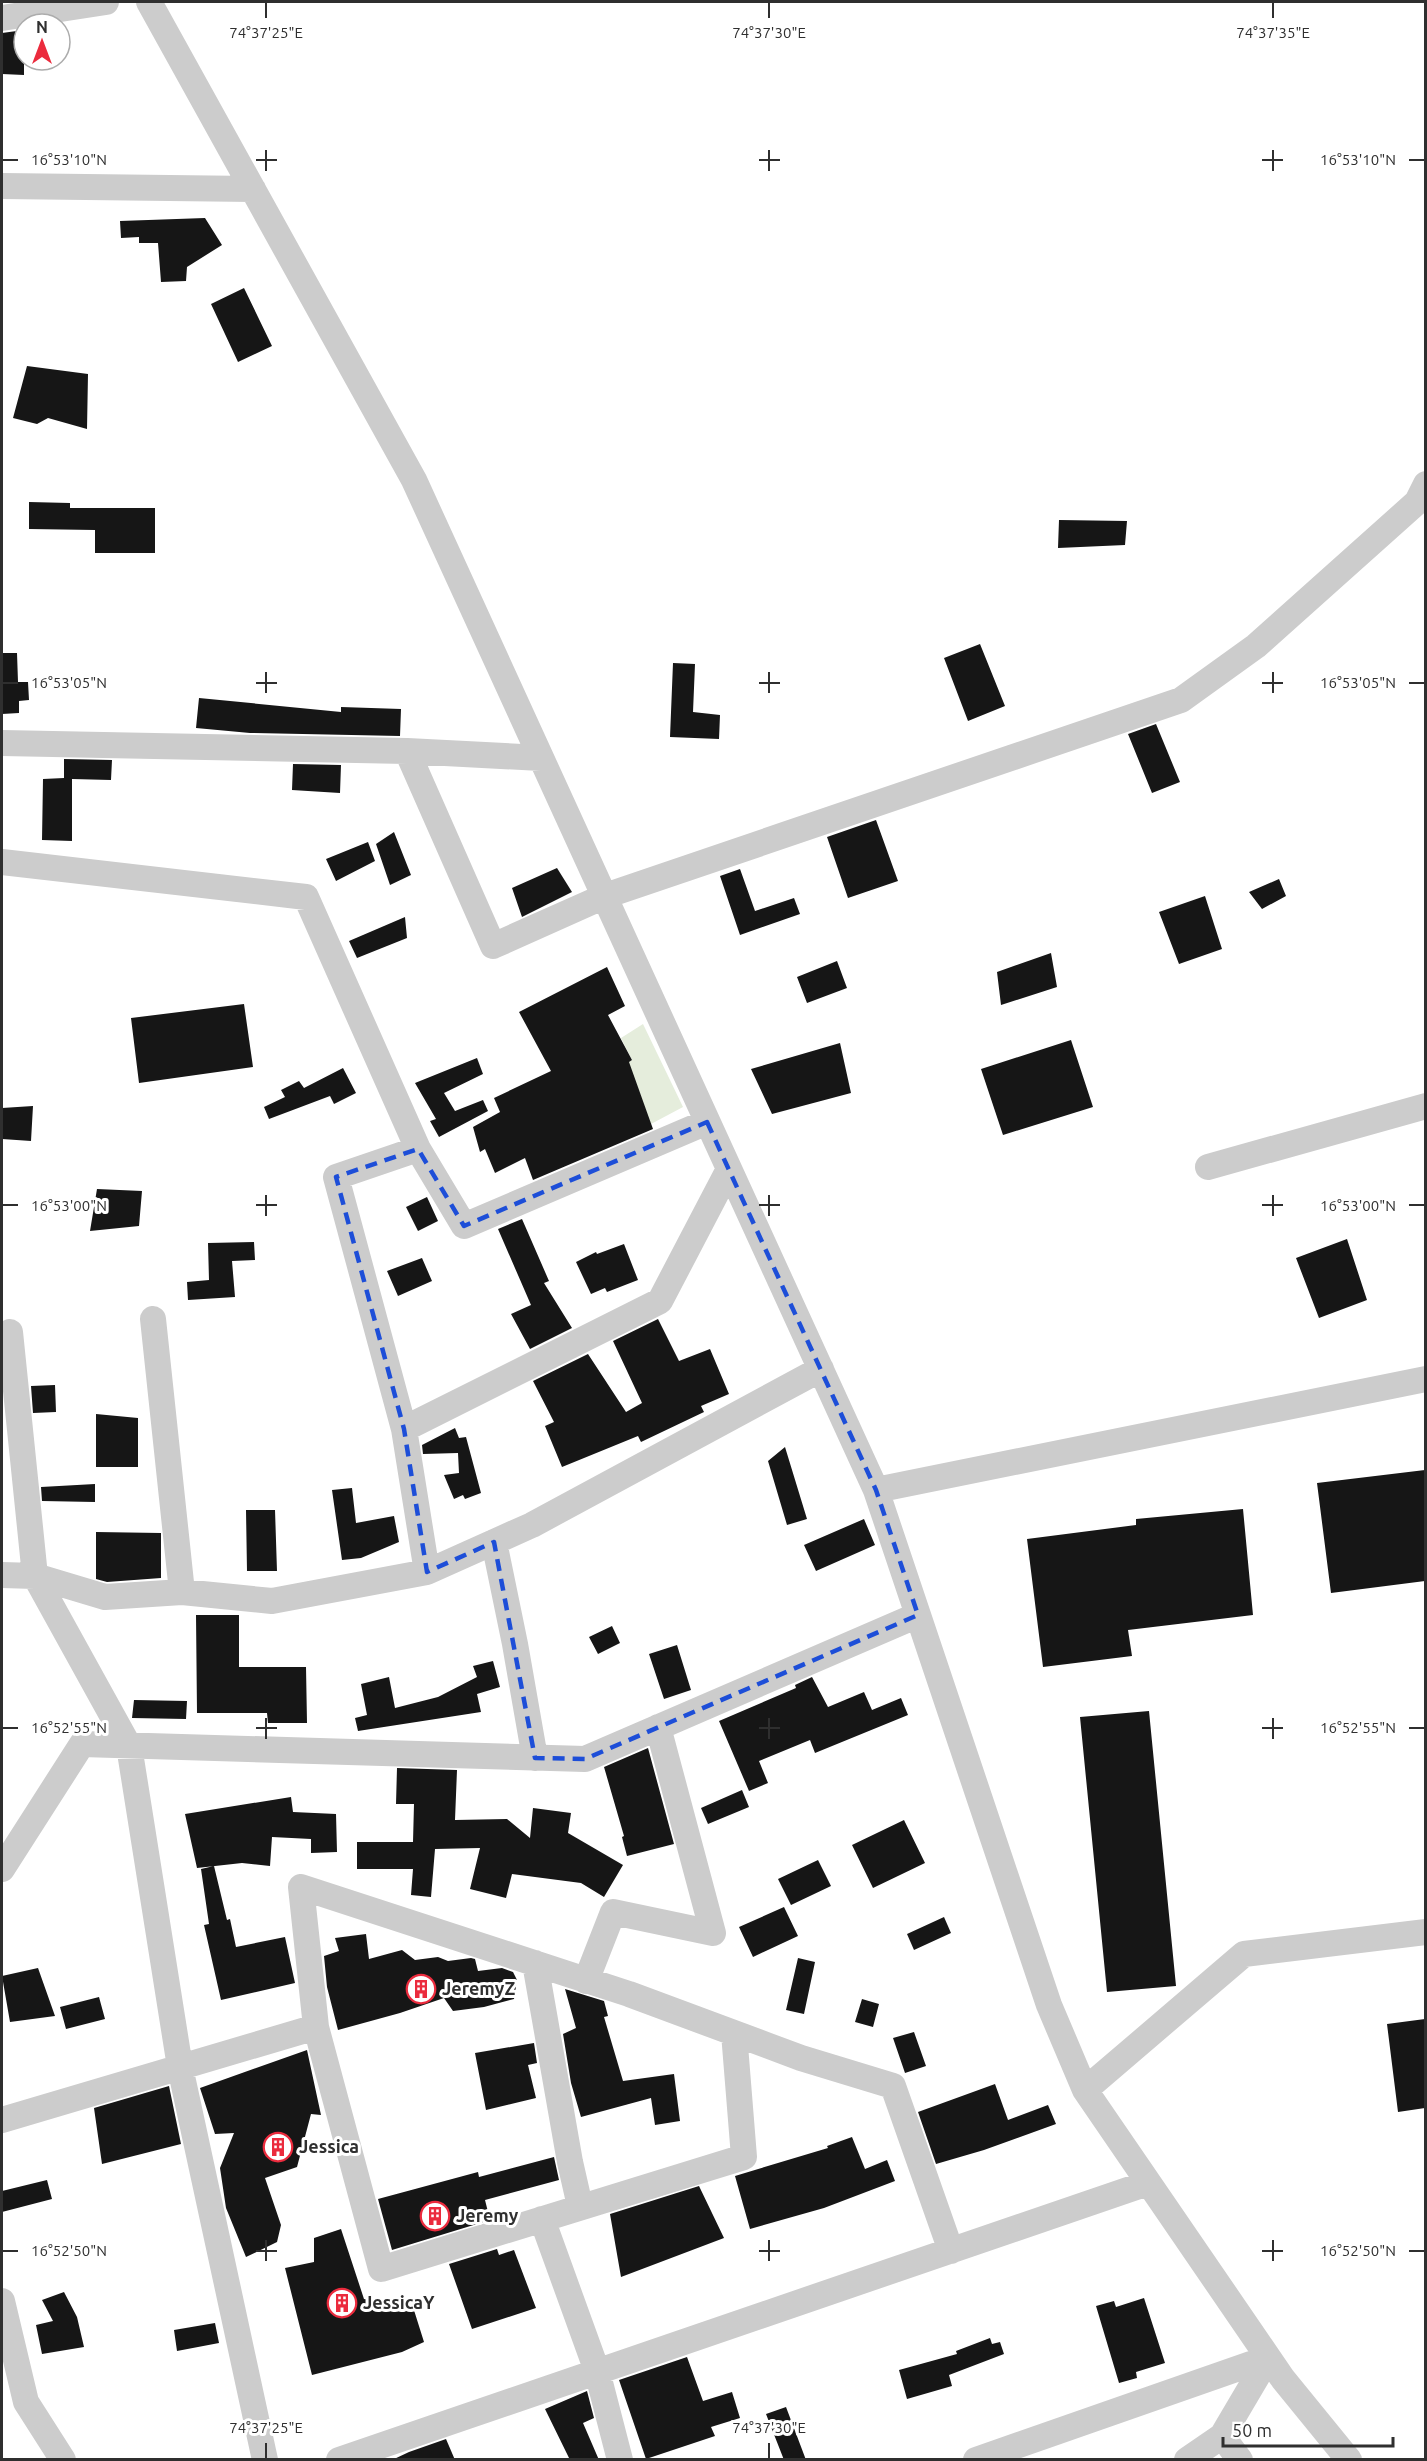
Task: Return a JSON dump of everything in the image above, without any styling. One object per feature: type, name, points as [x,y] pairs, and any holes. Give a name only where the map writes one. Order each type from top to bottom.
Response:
[{"type":"street","points":[[2,18],[106,2]]},
{"type":"street","points":[[149,2],[414,480],[876,1490],[1049,2005],[1085,2090],[1268,2358],[1349,2460]]},
{"type":"street","points":[[2,186],[253,189]]},
{"type":"street","points":[[407,751],[493,946],[604,896],[1180,700],[1256,646],[1417,502],[1425,484]]},
{"type":"street","points":[[2,743],[407,751],[541,758]]},
{"type":"street","points":[[2,862],[306,897],[418,1149],[464,1226],[707,1122]]},
{"type":"street","points":[[1208,1167],[1425,1106]]},
{"type":"street","points":[[418,1149],[336,1177],[404,1429],[427,1572]]},
{"type":"street","points":[[404,1429],[660,1301],[729,1169]]},
{"type":"street","points":[[153,1319],[182,1592]]},
{"type":"street","points":[[10,1332],[35,1576],[129,1746],[180,2067],[265,2460]]},
{"type":"street","points":[[2,1575],[35,1576],[105,1597],[182,1592],[272,1601],[427,1572],[532,1525],[821,1369]]},
{"type":"street","points":[[876,1490],[1425,1379]]},
{"type":"street","points":[[494,1542],[535,1758]]},
{"type":"street","points":[[2,1869],[82,1744],[585,1760],[918,1615]]},
{"type":"street","points":[[586,1982],[613,1912],[713,1933],[658,1728]]},
{"type":"street","points":[[734,2033],[744,2157],[381,2269],[316,2027],[301,1887],[535,1963],[586,1982],[629,1994],[734,2033],[801,2058],[893,2086],[951,2251]]},
{"type":"street","points":[[1085,2090],[1244,1954],[1425,1932]]},
{"type":"street","points":[[535,1963],[570,2162],[580,2206]]},
{"type":"street","points":[[2,2120],[316,2027]]},
{"type":"street","points":[[339,2460],[1148,2183]]},
{"type":"street","points":[[542,2219],[597,2371],[620,2460]]},
{"type":"street","points":[[2,2301],[26,2402],[63,2460]]},
{"type":"street","points":[[1187,2460],[1221,2436],[1268,2358]]},
{"type":"street","points":[[976,2460],[1268,2358]]},
{"type":"street","points":[[1221,2436],[1240,2460]]},
{"type":"highlighted area","points":[[707,1122],[876,1490],[918,1615],[585,1759],[535,1758],[494,1542],[427,1572],[404,1429],[336,1177],[418,1149],[464,1226]]},
{"type":"green space","points":[[643,1024],[683,1107],[651,1124],[636,1083],[527,1112],[632,1060],[621,1038]]},
{"type":"building","points":[[12,32],[12,72],[24,72],[24,75],[2,74],[2,33]]},
{"type":"building","points":[[205,218],[222,245],[187,267],[186,281],[161,282],[158,243],[139,243],[139,237],[121,238],[120,221]]},
{"type":"building","points":[[244,288],[272,346],[238,362],[211,304]]},
{"type":"building","points":[[27,366],[88,374],[87,429],[48,418],[37,424],[13,418]]},
{"type":"building","points":[[29,502],[70,503],[70,508],[155,508],[155,553],[95,553],[95,530],[29,529]]},
{"type":"building","points":[[1059,520],[1127,521],[1125,545],[1058,548]]},
{"type":"building","points":[[980,644],[1005,706],[968,721],[944,658]]},
{"type":"building","points":[[2,653],[17,653],[18,682],[28,682],[29,700],[19,701],[19,713],[2,714]]},
{"type":"building","points":[[673,663],[695,664],[693,712],[720,715],[719,739],[670,737]]},
{"type":"building","points":[[199,698],[341,712],[341,707],[401,709],[400,736],[250,733],[196,728]]},
{"type":"building","points":[[1156,724],[1180,782],[1152,793],[1128,734]]},
{"type":"building","points":[[64,759],[112,760],[111,780],[72,779],[72,841],[42,840],[43,779],[64,778]]},
{"type":"building","points":[[293,764],[341,765],[340,793],[292,790]]},
{"type":"building","points":[[876,820],[898,881],[848,898],[827,837]]},
{"type":"building","points":[[394,832],[411,875],[390,885],[376,844]]},
{"type":"building","points":[[368,842],[375,861],[336,881],[326,859]]},
{"type":"building","points":[[557,868],[572,892],[522,917],[512,888]]},
{"type":"building","points":[[740,869],[755,911],[794,898],[800,914],[740,935],[720,876]]},
{"type":"building","points":[[1279,879],[1286,896],[1262,909],[1249,892]]},
{"type":"building","points":[[1205,896],[1222,949],[1179,964],[1159,912]]},
{"type":"building","points":[[405,917],[407,938],[357,958],[349,941]]},
{"type":"building","points":[[1051,953],[1057,987],[1001,1005],[997,972]]},
{"type":"building","points":[[837,961],[847,988],[807,1003],[797,977]]},
{"type":"building","points":[[607,967],[625,1006],[608,1015],[632,1060],[629,1062],[653,1129],[533,1180],[525,1158],[495,1173],[485,1149],[480,1152],[473,1127],[500,1112],[494,1098],[551,1071],[519,1012]]},
{"type":"building","points":[[244,1004],[253,1067],[139,1083],[131,1018]]},
{"type":"building","points":[[1071,1040],[1093,1107],[1003,1135],[981,1069]]},
{"type":"building","points":[[840,1043],[851,1093],[772,1114],[751,1069]]},
{"type":"building","points":[[477,1058],[483,1074],[444,1093],[455,1111],[483,1100],[488,1111],[439,1137],[430,1121],[436,1119],[415,1083]]},
{"type":"building","points":[[343,1068],[356,1093],[334,1104],[330,1096],[269,1119],[264,1107],[285,1097],[281,1090],[299,1081],[304,1088]]},
{"type":"building","points":[[33,1106],[31,1141],[2,1139],[2,1108]]},
{"type":"building","points":[[97,1189],[142,1191],[139,1226],[90,1231]]},
{"type":"building","points":[[427,1197],[438,1221],[418,1231],[406,1207]]},
{"type":"building","points":[[522,1219],[549,1281],[544,1283],[572,1328],[530,1349],[511,1314],[531,1305],[498,1229]]},
{"type":"building","points":[[1347,1239],[1367,1300],[1319,1318],[1296,1258]]},
{"type":"building","points":[[254,1242],[255,1260],[232,1261],[235,1297],[188,1300],[187,1282],[209,1280],[208,1243]]},
{"type":"building","points":[[624,1244],[638,1280],[607,1292],[605,1288],[591,1294],[576,1262],[596,1252],[597,1254]]},
{"type":"building","points":[[422,1258],[432,1281],[398,1296],[387,1271]]},
{"type":"building","points":[[658,1319],[679,1361],[710,1349],[729,1394],[701,1406],[704,1412],[641,1442],[638,1436],[562,1467],[545,1426],[554,1422],[533,1381],[588,1354],[626,1412],[642,1403],[613,1341]]},
{"type":"building","points":[[55,1385],[56,1412],[33,1413],[31,1386]]},
{"type":"building","points":[[96,1414],[138,1418],[138,1467],[96,1467]]},
{"type":"building","points":[[455,1428],[459,1438],[466,1437],[481,1493],[465,1499],[463,1495],[454,1499],[444,1475],[459,1473],[458,1453],[423,1454],[422,1445]]},
{"type":"building","points":[[785,1447],[807,1519],[787,1525],[768,1461]]},
{"type":"building","points":[[1425,1470],[1425,1581],[1331,1593],[1317,1483]]},
{"type":"building","points":[[95,1484],[95,1502],[42,1501],[41,1487]]},
{"type":"building","points":[[352,1488],[356,1523],[394,1516],[399,1542],[361,1558],[342,1560],[332,1490]]},
{"type":"building","points":[[1243,1509],[1253,1615],[1128,1630],[1132,1656],[1043,1667],[1027,1539],[1136,1525],[1136,1519]]},
{"type":"building","points":[[246,1510],[275,1510],[277,1571],[247,1571]]},
{"type":"building","points":[[864,1519],[875,1545],[816,1571],[804,1545]]},
{"type":"building","points":[[96,1532],[161,1533],[161,1578],[107,1582],[96,1579]]},
{"type":"building","points":[[196,1615],[239,1615],[239,1667],[306,1667],[307,1723],[268,1723],[267,1713],[197,1713]]},
{"type":"building","points":[[612,1626],[620,1643],[598,1654],[589,1637]]},
{"type":"building","points":[[677,1645],[691,1690],[664,1699],[649,1654]]},
{"type":"building","points":[[493,1661],[500,1687],[477,1694],[481,1712],[358,1731],[355,1718],[367,1715],[361,1684],[389,1677],[395,1708],[438,1697],[477,1677],[473,1666]]},
{"type":"building","points":[[812,1677],[828,1707],[864,1692],[872,1710],[901,1698],[908,1715],[815,1753],[810,1740],[759,1761],[768,1783],[749,1791],[719,1721],[796,1688],[795,1685]]},
{"type":"building","points":[[134,1700],[187,1701],[186,1719],[132,1718]]},
{"type":"building","points":[[1149,1711],[1176,1986],[1107,1992],[1080,1717]]},
{"type":"building","points":[[648,1748],[674,1844],[627,1856],[622,1837],[624,1836],[604,1767]]},
{"type":"building","points":[[397,1768],[457,1770],[455,1820],[507,1819],[530,1838],[533,1808],[571,1813],[568,1833],[623,1865],[604,1897],[581,1883],[512,1874],[506,1898],[470,1889],[480,1848],[435,1849],[431,1897],[411,1895],[413,1869],[357,1869],[357,1842],[413,1842],[414,1804],[396,1804]]},
{"type":"building","points":[[742,1790],[749,1807],[708,1824],[701,1808]]},
{"type":"building","points":[[291,1797],[293,1812],[336,1814],[337,1852],[311,1853],[311,1839],[272,1837],[270,1866],[242,1863],[197,1868],[185,1814]]},
{"type":"building","points":[[904,1820],[925,1863],[873,1888],[852,1845]]},
{"type":"building","points":[[818,1860],[831,1886],[791,1905],[778,1879]]},
{"type":"building","points":[[214,1866],[236,1947],[285,1937],[295,1983],[221,2000],[204,1925],[209,1924],[201,1869]]},
{"type":"building","points":[[784,1907],[798,1936],[753,1957],[739,1927]]},
{"type":"building","points":[[944,1917],[951,1933],[914,1950],[907,1934]]},
{"type":"building","name":"JeremyZ","points":[[366,1934],[369,1959],[402,1950],[415,1960],[438,1957],[448,1961],[471,1958],[475,1959],[478,1971],[502,1968],[513,1972],[517,1980],[514,1999],[484,2007],[453,2011],[444,1998],[338,2030],[327,1987],[324,1956],[339,1951],[335,1938]]},
{"type":"building","points":[[798,1958],[815,1962],[804,2014],[786,2010]]},
{"type":"building","points":[[38,1968],[55,2016],[10,2022],[2,1976]]},
{"type":"building","points":[[565,1989],[604,2001],[608,2016],[604,2017],[623,2081],[674,2074],[680,2121],[655,2125],[651,2098],[581,2117],[571,2083],[563,2034],[576,2028]]},
{"type":"building","points":[[99,1997],[105,2019],[66,2029],[60,2007]]},
{"type":"building","points":[[862,1999],[879,2004],[873,2027],[855,2022]]},
{"type":"building","points":[[1425,2019],[1425,2108],[1398,2112],[1387,2024]]},
{"type":"building","points":[[914,2032],[926,2066],[905,2073],[893,2038]]},
{"type":"building","points":[[534,2043],[537,2063],[528,2065],[536,2098],[486,2110],[475,2053]]},
{"type":"building","name":"Jessica","points":[[307,2050],[321,2115],[311,2114],[297,2167],[265,2178],[281,2225],[277,2242],[246,2257],[226,2208],[220,2168],[234,2133],[215,2134],[200,2088]]},
{"type":"building","points":[[995,2084],[1008,2120],[1048,2105],[1056,2124],[984,2150],[936,2164],[918,2112]]},
{"type":"building","points":[[169,2086],[181,2144],[102,2164],[94,2108]]},
{"type":"building","points":[[852,2137],[865,2169],[887,2160],[895,2181],[824,2208],[750,2229],[735,2176],[828,2148],[827,2146]]},
{"type":"building","name":"Jeremy","points":[[554,2157],[559,2180],[485,2200],[490,2220],[392,2250],[378,2199],[478,2172],[479,2177]]},
{"type":"building","points":[[47,2180],[52,2199],[2,2212],[2,2191]]},
{"type":"building","points":[[699,2186],[724,2238],[621,2277],[610,2214]]},
{"type":"building","name":"JessicaY","points":[[341,2229],[364,2299],[413,2307],[424,2342],[402,2352],[312,2375],[285,2268],[314,2262],[314,2238]]},
{"type":"building","points":[[497,2249],[499,2255],[514,2250],[536,2308],[472,2329],[449,2264]]},
{"type":"building","points":[[64,2292],[77,2317],[84,2347],[42,2354],[36,2325],[53,2321],[42,2300]]},
{"type":"building","points":[[1144,2298],[1165,2363],[1136,2372],[1137,2378],[1119,2383],[1096,2306],[1114,2301],[1116,2307]]},
{"type":"building","points":[[215,2323],[219,2343],[177,2351],[174,2330]]},
{"type":"building","points":[[990,2338],[992,2344],[1000,2342],[1004,2354],[949,2375],[952,2386],[907,2399],[899,2370],[957,2354],[956,2351]]},
{"type":"building","points":[[687,2357],[703,2401],[732,2392],[740,2418],[711,2427],[715,2436],[646,2459],[619,2380]]},
{"type":"building","points":[[587,2391],[594,2418],[583,2423],[599,2460],[570,2460],[545,2409]]},
{"type":"building","points":[[786,2407],[806,2460],[784,2460],[766,2414]]},
{"type":"building","points":[[446,2439],[455,2460],[392,2460],[409,2452]]},
{"type":"place","name":"JeremyZ","points":[[421,1989]]},
{"type":"place","name":"Jessica","points":[[278,2147]]},
{"type":"place","name":"Jeremy","points":[[435,2216]]},
{"type":"place","name":"JessicaY","points":[[342,2303]]}]
